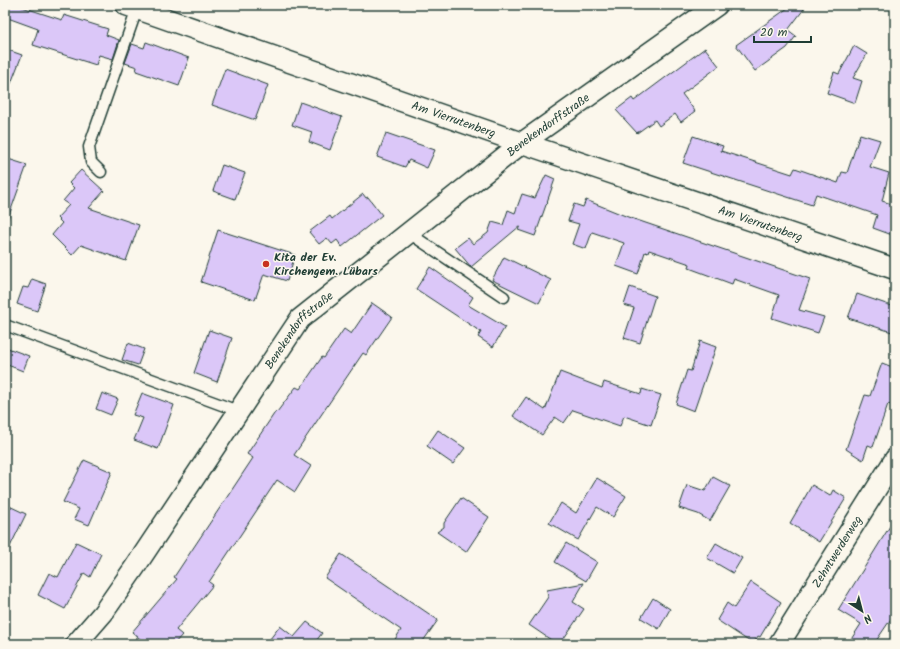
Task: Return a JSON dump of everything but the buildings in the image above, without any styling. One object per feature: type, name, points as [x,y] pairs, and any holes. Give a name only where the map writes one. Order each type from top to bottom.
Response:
[{"type":"street","name":"Benekendorffstraße","points":[[76,644],[103,613],[135,567],[300,319],[522,143],[716,5]]},
{"type":"street","name":"Am Vierrutenberg","points":[[132,7],[522,143],[895,269]]},
{"type":"street","name":"Zehntwerderweg","points":[[779,644],[895,459]]},
{"type":"lane","points":[[101,172],[91,162],[89,147],[132,7]]},
{"type":"lane","points":[[409,233],[504,297]]},
{"type":"lane","points":[[5,325],[238,411]]},
{"type":"place","name":"Kita der Ev. Kirchengem. Lübars","points":[[266,264]]}]
